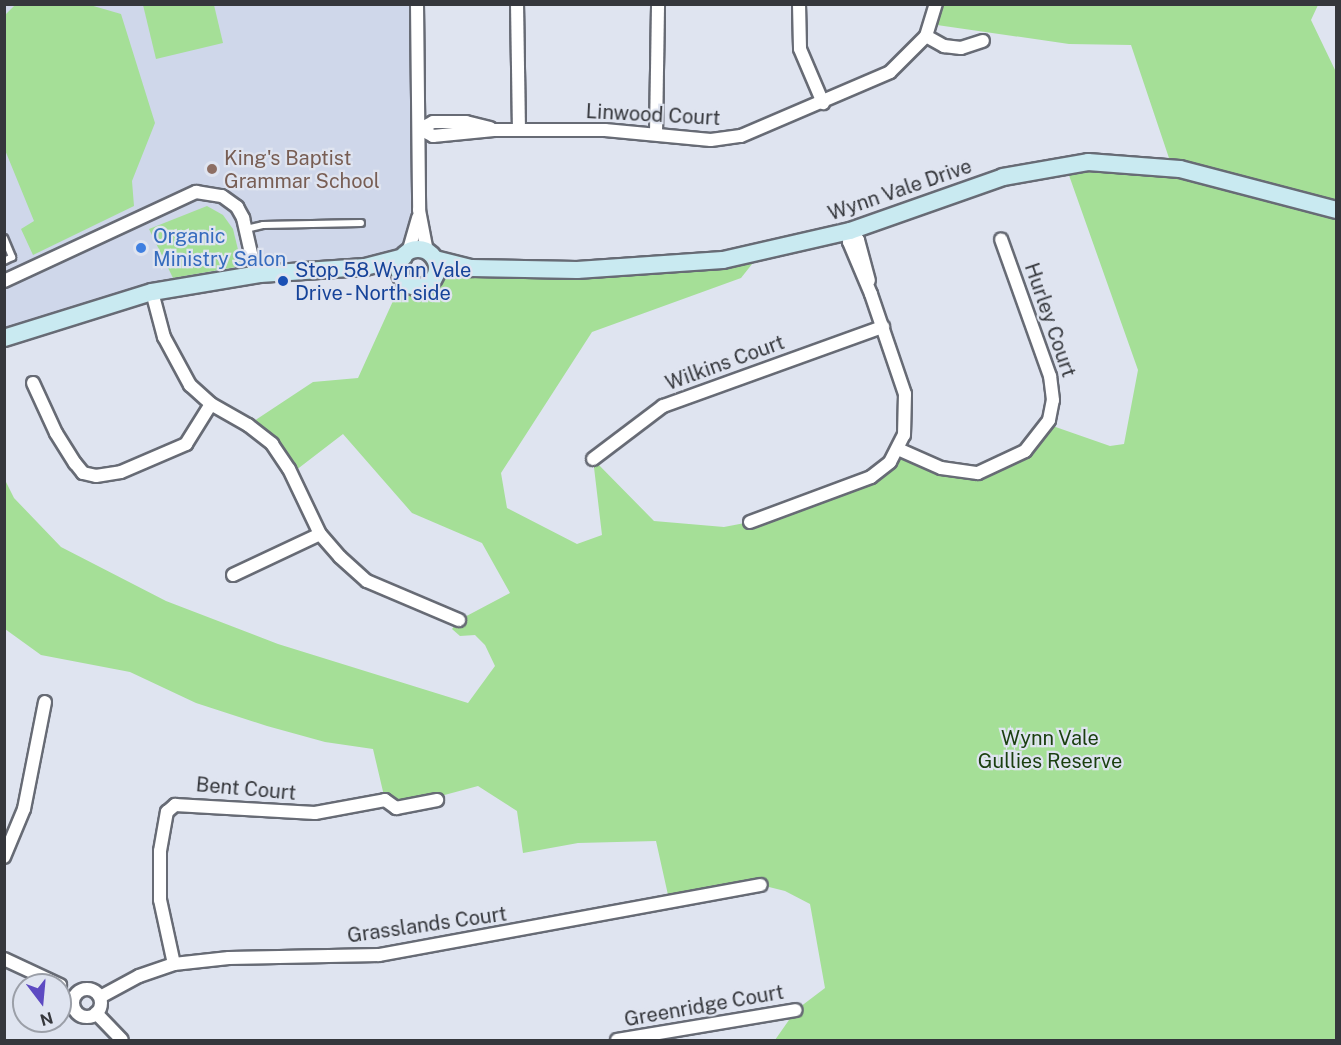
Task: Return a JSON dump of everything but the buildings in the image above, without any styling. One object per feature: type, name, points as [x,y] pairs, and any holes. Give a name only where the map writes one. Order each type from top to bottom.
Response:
[{"type":"main road","name":"Wynn Vale Drive","points":[[431,255],[472,268],[577,270],[686,265],[760,254],[850,231],[1003,177],[1088,162],[1180,169],[1336,210]]},
{"type":"main road","points":[[403,279],[400,268],[406,255]]},
{"type":"main road","points":[[4,338],[152,292],[256,275],[365,267],[406,255],[431,255],[437,270],[433,280],[420,287],[365,267]]},
{"type":"main road","name":"Wynn Vale Drive","points":[[433,280],[472,268]]},
{"type":"street","points":[[406,255],[419,210],[417,4]]},
{"type":"street","points":[[518,4],[519,130]]},
{"type":"street","points":[[656,134],[658,4]]},
{"type":"street","points":[[800,4],[800,50],[823,103]]},
{"type":"street","name":"Linwood Court","points":[[420,129],[433,136],[519,130],[656,134],[727,139],[759,130],[890,72],[926,36],[936,4]]},
{"type":"street","points":[[926,36],[944,46],[961,48],[983,41]]},
{"type":"street","points":[[4,281],[196,192],[212,193],[230,201],[243,218],[256,275]]},
{"type":"street","points":[[419,210],[431,255]]},
{"type":"street","points":[[750,522],[871,477],[898,449],[906,429],[907,406],[883,327],[849,242],[850,231]]},
{"type":"street","name":"Hurley Court","points":[[898,449],[941,468],[978,473],[1003,465],[1025,451],[1049,420],[1053,400],[1050,376],[1001,238]]},
{"type":"street","points":[[152,292],[164,337],[181,373],[211,404],[248,425],[272,444],[289,469],[320,534],[367,581],[459,620]]},
{"type":"street","name":"Wilkins Court","points":[[593,459],[663,406],[883,327]]},
{"type":"street","points":[[33,383],[56,433],[75,463],[83,473],[96,476],[130,469],[186,444],[211,404]]},
{"type":"street","points":[[233,575],[320,534]]},
{"type":"street","points":[[4,857],[24,809],[45,702]]},
{"type":"street","name":"Bent Court","points":[[174,964],[160,900],[160,861],[165,821],[175,805],[315,813],[386,800],[396,808],[437,800]]},
{"type":"street","name":"Grasslands Court","points":[[102,996],[139,976],[174,964],[229,958],[378,955],[761,885]]},
{"type":"street","points":[[4,959],[34,973]]},
{"type":"street","points":[[87,989],[102,996],[96,1013],[87,1017],[77,1013],[74,994],[87,989]]},
{"type":"street","name":"Greenridge Court","points":[[617,1041],[796,1010]]},
{"type":"street","points":[[96,1013],[122,1041]]},
{"type":"lane","points":[[246,229],[263,225],[360,223]]},
{"type":"lane","points":[[4,238],[12,257],[4,261]]},
{"type":"shaded area","name":"King's Baptist Grammar School","points":[[5,5],[416,5],[419,210],[405,255],[142,295],[5,339]]},
{"type":"green space","points":[[16,4],[90,5],[121,14],[155,123],[132,181],[134,206],[33,255],[21,229],[34,221],[5,150],[5,15]]},
{"type":"green space","points":[[143,5],[214,5],[223,43],[156,59]]},
{"type":"green space","name":"Wynn Vale Gullies Reserve","points":[[936,5],[1318,5],[1311,20],[1336,72],[1336,1040],[775,1040],[796,1010],[825,988],[810,904],[785,891],[761,885],[670,904],[656,841],[578,843],[523,853],[517,811],[478,786],[396,808],[385,800],[373,749],[325,742],[267,726],[196,703],[130,672],[41,655],[5,629],[4,478],[14,498],[61,547],[166,601],[278,644],[468,703],[495,666],[485,645],[475,635],[460,636],[452,629],[459,620],[510,593],[482,543],[412,513],[343,434],[291,474],[248,425],[313,382],[358,378],[403,279],[420,287],[472,268],[760,254],[741,278],[592,332],[501,473],[507,508],[577,544],[602,535],[593,459],[654,521],[724,527],[750,522],[855,484],[898,449],[963,473],[1003,465],[1047,424],[1110,446],[1124,444],[1138,370],[1065,164],[1172,167],[1131,45],[1069,44],[930,24]]},
{"type":"green space","points":[[207,206],[223,215],[233,229],[242,266],[173,278],[149,229]]},
{"type":"place","name":"King's Baptist Grammar School","points":[[212,169]]},
{"type":"place","name":"Organic Ministry Salon","points":[[141,248]]},
{"type":"place","name":"Stop 58 Wynn Vale Drive - North side","points":[[283,281]]}]
